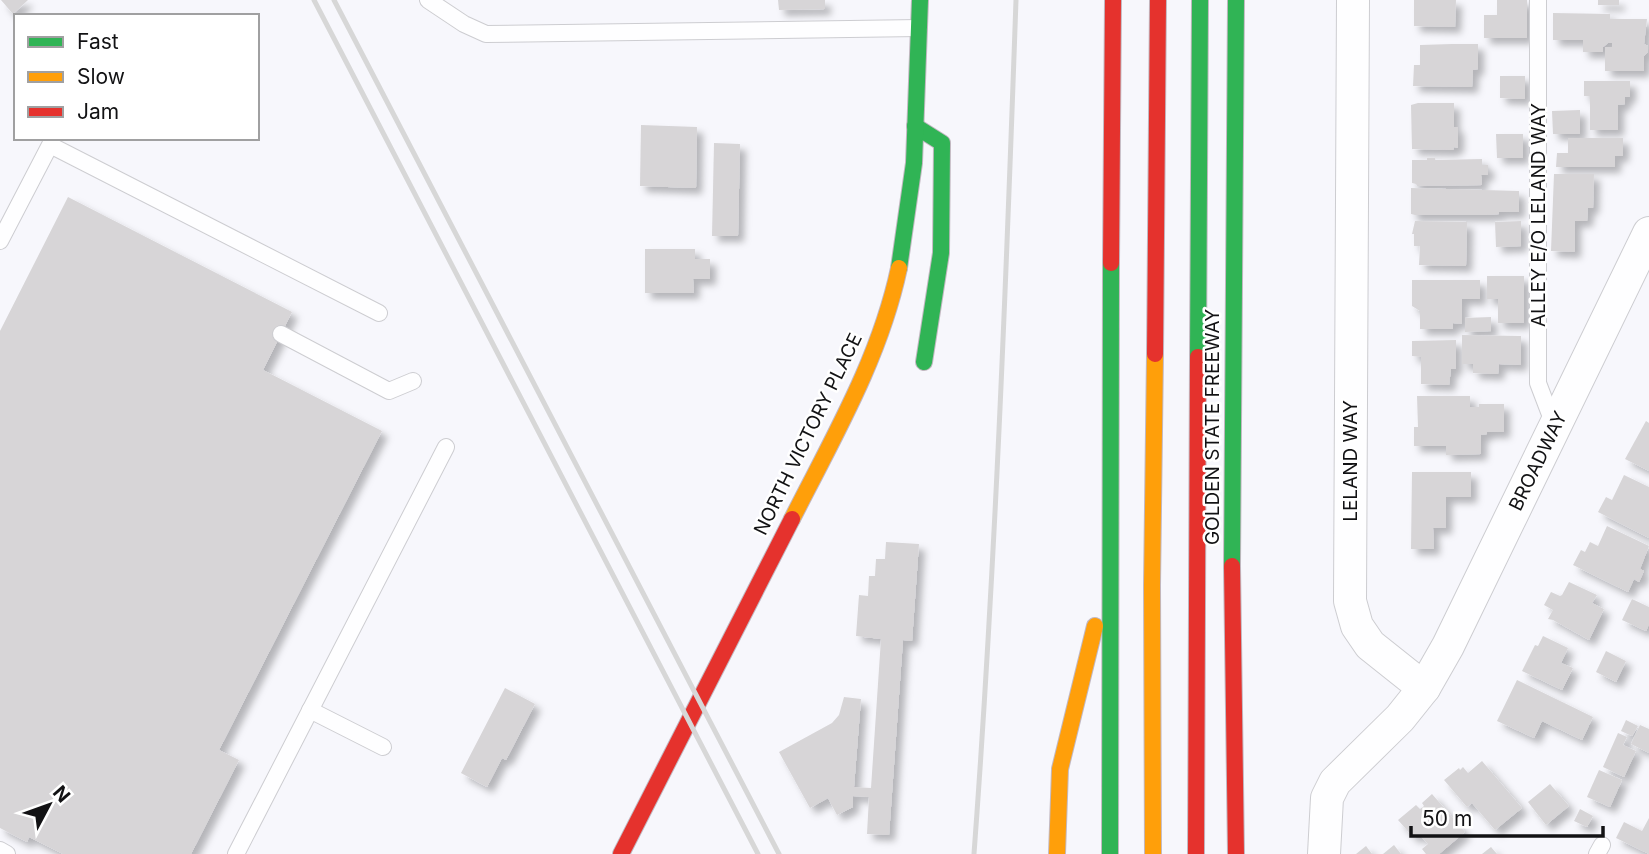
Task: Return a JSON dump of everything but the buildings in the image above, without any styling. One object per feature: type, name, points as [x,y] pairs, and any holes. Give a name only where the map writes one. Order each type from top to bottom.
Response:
[{"type":"main road","name":"NORTH VICTORY PLACE","points":[[621,854],[854,396],[884,324],[903,250],[914,176],[920,0]]},
{"type":"main road","points":[[1102,0],[1113,37]]},
{"type":"main road","points":[[1110,854],[1113,0]]},
{"type":"main road","points":[[1153,854],[1152,585],[1158,0]]},
{"type":"main road","points":[[1196,854],[1200,0]]},
{"type":"main road","name":"GOLDEN STATE FREEWAY","points":[[1236,0],[1232,575],[1236,854]]},
{"type":"main road","points":[[915,126],[942,143],[941,253],[924,362]]},
{"type":"main road","points":[[1057,854],[1060,769],[1109,570]]},
{"type":"main road","points":[[1235,811],[1247,854]]},
{"type":"street","name":"LELAND WAY","points":[[1353,0],[1350,601],[1357,626],[1370,645],[1424,688]]},
{"type":"street","name":"BROADWAY","points":[[1424,688],[1448,646],[1649,233]]},
{"type":"street","points":[[1324,854],[1327,799],[1335,782],[1400,718],[1424,688]]},
{"type":"lane","points":[[428,0],[464,24],[486,34],[919,28]]},
{"type":"lane","name":"ALLEY E/O LELAND WAY","points":[[1538,0],[1538,383],[1554,427]]},
{"type":"lane","points":[[0,241],[50,145],[379,313]]},
{"type":"lane","points":[[281,334],[389,391],[413,381]]},
{"type":"lane","points":[[236,854],[446,447]]},
{"type":"lane","points":[[310,710],[383,747]]},
{"type":"lane","points":[[0,850],[7,854]]},
{"type":"railway","points":[[314,0],[758,854]]},
{"type":"railway","points":[[334,0],[779,854]]},
{"type":"railway","points":[[974,854],[994,534],[1016,0]]},
{"type":"traffic: fast","points":[[899,268],[914,163],[920,0]]},
{"type":"traffic: fast","points":[[1198,357],[1200,0]]},
{"type":"traffic: fast","points":[[1232,566],[1236,0]]},
{"type":"traffic: fast","points":[[915,126],[942,143],[941,253],[924,362]]},
{"type":"traffic: fast","points":[[1110,854],[1111,263]]},
{"type":"traffic: slow","points":[[792,519],[868,366],[891,301],[899,268]]},
{"type":"traffic: slow","points":[[1153,854],[1155,354]]},
{"type":"traffic: slow","points":[[1057,854],[1060,769],[1095,626]]},
{"type":"traffic: jam","points":[[1111,263],[1113,0]]},
{"type":"traffic: jam","points":[[1155,354],[1158,0]]},
{"type":"traffic: jam","points":[[1196,854],[1198,357]]},
{"type":"traffic: jam","points":[[621,854],[792,519]]},
{"type":"traffic: jam","points":[[1232,566],[1236,854]]}]
